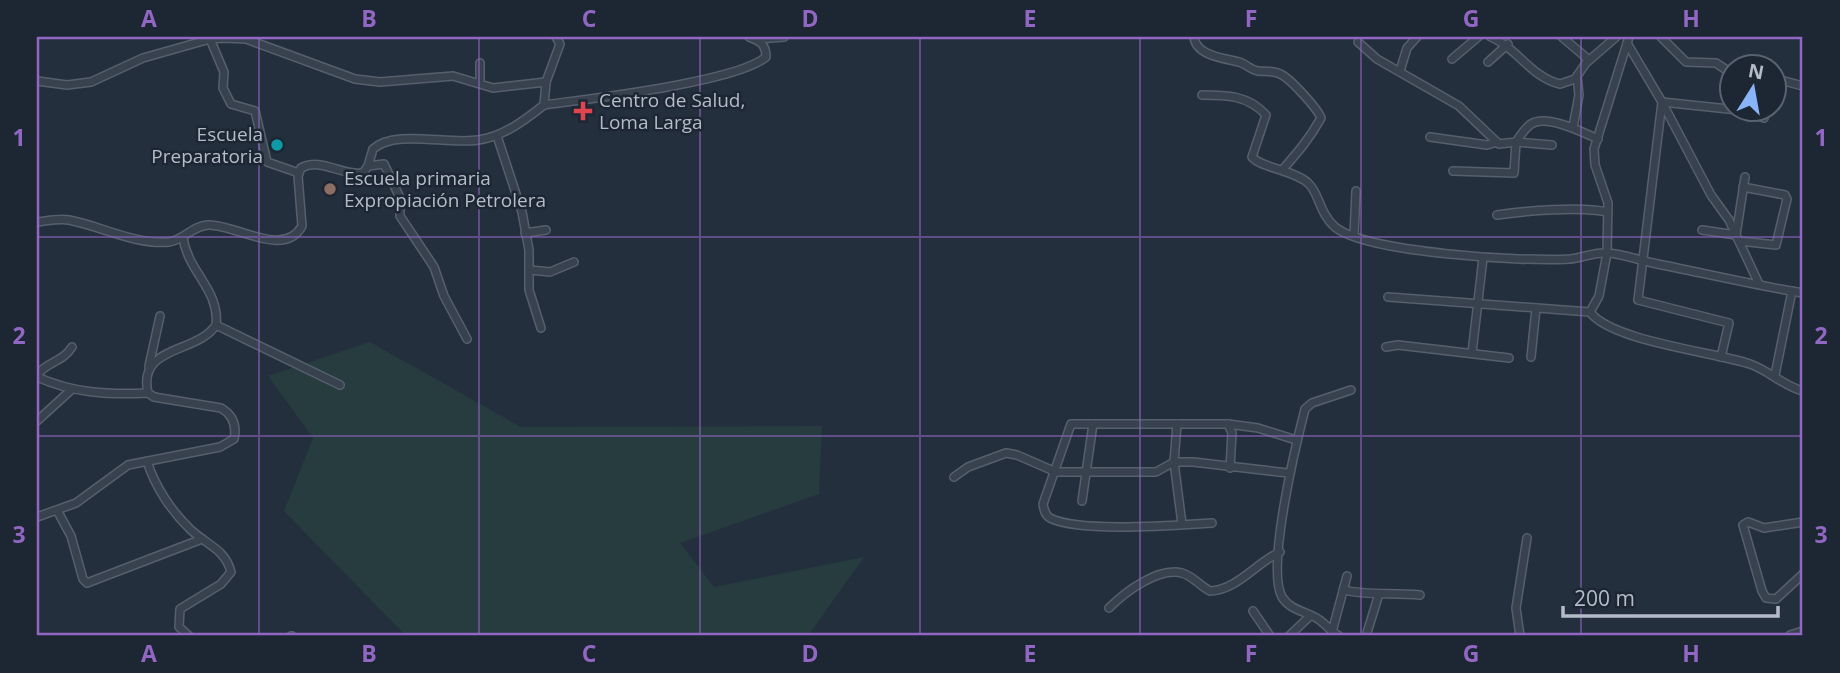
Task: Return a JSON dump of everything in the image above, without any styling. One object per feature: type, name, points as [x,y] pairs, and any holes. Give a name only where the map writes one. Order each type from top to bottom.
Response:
[{"type":"street","points":[[544,105],[546,82],[558,41],[567,37]]},
{"type":"street","points":[[752,38],[784,37]]},
{"type":"street","points":[[1194,37],[1196,46],[1208,53],[1239,62],[1255,71],[1270,71],[1285,76],[1315,107],[1321,118],[1302,150],[1283,169]]},
{"type":"street","points":[[1400,71],[1407,48],[1417,37]]},
{"type":"street","points":[[1452,59],[1478,37]]},
{"type":"street","points":[[1491,37],[1508,44],[1551,82],[1568,82],[1577,76],[1589,60],[1616,37]]},
{"type":"street","points":[[1562,37],[1589,60]]},
{"type":"street","points":[[37,222],[66,219],[113,233],[169,242],[183,238],[196,227],[208,225],[237,228],[279,242],[292,237],[302,226],[299,173],[307,164],[324,165],[354,174],[363,173],[373,149],[388,140],[465,142],[497,136],[544,105],[620,97],[645,89],[715,76],[759,62],[766,57],[762,42],[752,38]]},
{"type":"street","points":[[1665,38],[1686,62],[1717,64]]},
{"type":"street","points":[[37,82],[66,85],[91,82],[143,58],[210,39],[246,39],[355,79],[380,82],[453,76],[481,82],[493,88],[546,82]]},
{"type":"street","points":[[210,39],[223,72],[223,88],[231,104],[255,111],[267,162],[299,173]]},
{"type":"street","points":[[1628,40],[1737,238],[1759,284]]},
{"type":"street","points":[[1590,312],[1599,296],[1607,253],[1608,203],[1595,165],[1598,139],[1628,40]]},
{"type":"street","points":[[1358,42],[1377,59],[1459,106],[1497,142],[1507,145],[1516,142],[1552,145]]},
{"type":"street","points":[[1488,62],[1508,44]]},
{"type":"street","points":[[480,63],[481,82]]},
{"type":"street","points":[[1573,127],[1579,95],[1577,76]]},
{"type":"street","points":[[1202,95],[1243,99],[1259,107],[1266,115],[1252,157],[1255,161],[1283,169],[1306,181],[1313,188],[1318,206],[1332,223],[1354,235],[1425,251],[1483,258],[1569,259],[1607,253],[1803,293]]},
{"type":"street","points":[[1662,102],[1717,108]]},
{"type":"street","points":[[1662,102],[1644,240],[1645,261],[1638,300],[1729,323],[1721,358]]},
{"type":"street","points":[[1453,171],[1514,173],[1516,142],[1529,125],[1538,121],[1573,127],[1598,139]]},
{"type":"street","points":[[497,136],[522,212],[530,270],[529,290],[541,328]]},
{"type":"street","points":[[1430,137],[1487,145],[1497,142]]},
{"type":"street","points":[[368,166],[384,164],[389,168],[400,198],[400,216],[434,267],[444,296],[467,339]]},
{"type":"street","points":[[1737,238],[1745,177]]},
{"type":"street","points":[[1702,230],[1776,245],[1787,196],[1743,187]]},
{"type":"street","points":[[1354,235],[1356,191]]},
{"type":"street","points":[[1497,215],[1535,210],[1595,209],[1607,212]]},
{"type":"street","points":[[525,233],[546,230]]},
{"type":"street","points":[[149,368],[168,351],[203,340],[216,325],[216,304],[185,254],[183,238]]},
{"type":"street","points":[[1472,353],[1483,258]]},
{"type":"street","points":[[530,270],[550,272],[574,262]]},
{"type":"street","points":[[1775,375],[1792,291]]},
{"type":"street","points":[[1388,297],[1590,312],[1605,325],[1721,358],[1752,364],[1803,391]]},
{"type":"street","points":[[1531,357],[1536,309]]},
{"type":"street","points":[[148,393],[145,383],[160,316]]},
{"type":"street","points":[[216,325],[340,385]]},
{"type":"street","points":[[1386,347],[1398,345],[1509,358]]},
{"type":"street","points":[[37,517],[58,512],[76,503],[128,465],[228,444],[235,432],[230,413],[221,408],[154,397],[148,393],[102,394],[71,390],[37,376],[41,369],[64,359],[72,347]]},
{"type":"street","points":[[37,421],[71,390]]},
{"type":"street","points":[[1335,634],[1317,618],[1286,602],[1278,583],[1280,552],[1288,473],[1307,406],[1351,390]]},
{"type":"street","points":[[1212,523],[1088,524],[1050,517],[1044,512],[1044,504],[1071,424],[1228,424],[1296,440]]},
{"type":"street","points":[[1082,501],[1093,424]]},
{"type":"street","points":[[1177,424],[1174,462],[1182,524]]},
{"type":"street","points":[[1228,424],[1232,433],[1230,468]]},
{"type":"street","points":[[954,477],[968,467],[1006,453],[1056,472],[1156,472],[1174,462],[1288,473]]},
{"type":"street","points":[[147,461],[169,505],[202,539],[226,556],[231,572],[221,584],[180,609],[179,627],[189,636]]},
{"type":"street","points":[[58,512],[71,536],[83,579],[87,583],[202,539]]},
{"type":"street","points":[[1803,522],[1764,528],[1748,522],[1742,525],[1766,598],[1776,599],[1803,574]]},
{"type":"street","points":[[1520,636],[1516,608],[1527,538]]},
{"type":"street","points":[[1108,608],[1125,593],[1158,573],[1184,573],[1210,591],[1230,587],[1265,559],[1280,552]]},
{"type":"street","points":[[1335,634],[1347,576]]},
{"type":"street","points":[[1343,590],[1420,595]]},
{"type":"street","points":[[1366,636],[1379,594]]},
{"type":"street","points":[[1254,611],[1270,636]]},
{"type":"street","points":[[1289,636],[1310,616]]},
{"type":"street","points":[[1790,635],[1803,631]]},
{"type":"green space","points":[[370,342],[521,427],[822,426],[819,494],[680,543],[714,587],[864,557],[808,636],[402,636],[405,635],[284,511],[313,438],[268,376]]},
{"type":"place","name":"Centro de Salud, Loma Larga","points":[[583,111]]},
{"type":"place","name":"Escuela Preparatoria","points":[[277,145]]},
{"type":"place","name":"Escuela primaria Expropiación Petrolera","points":[[330,189]]}]
